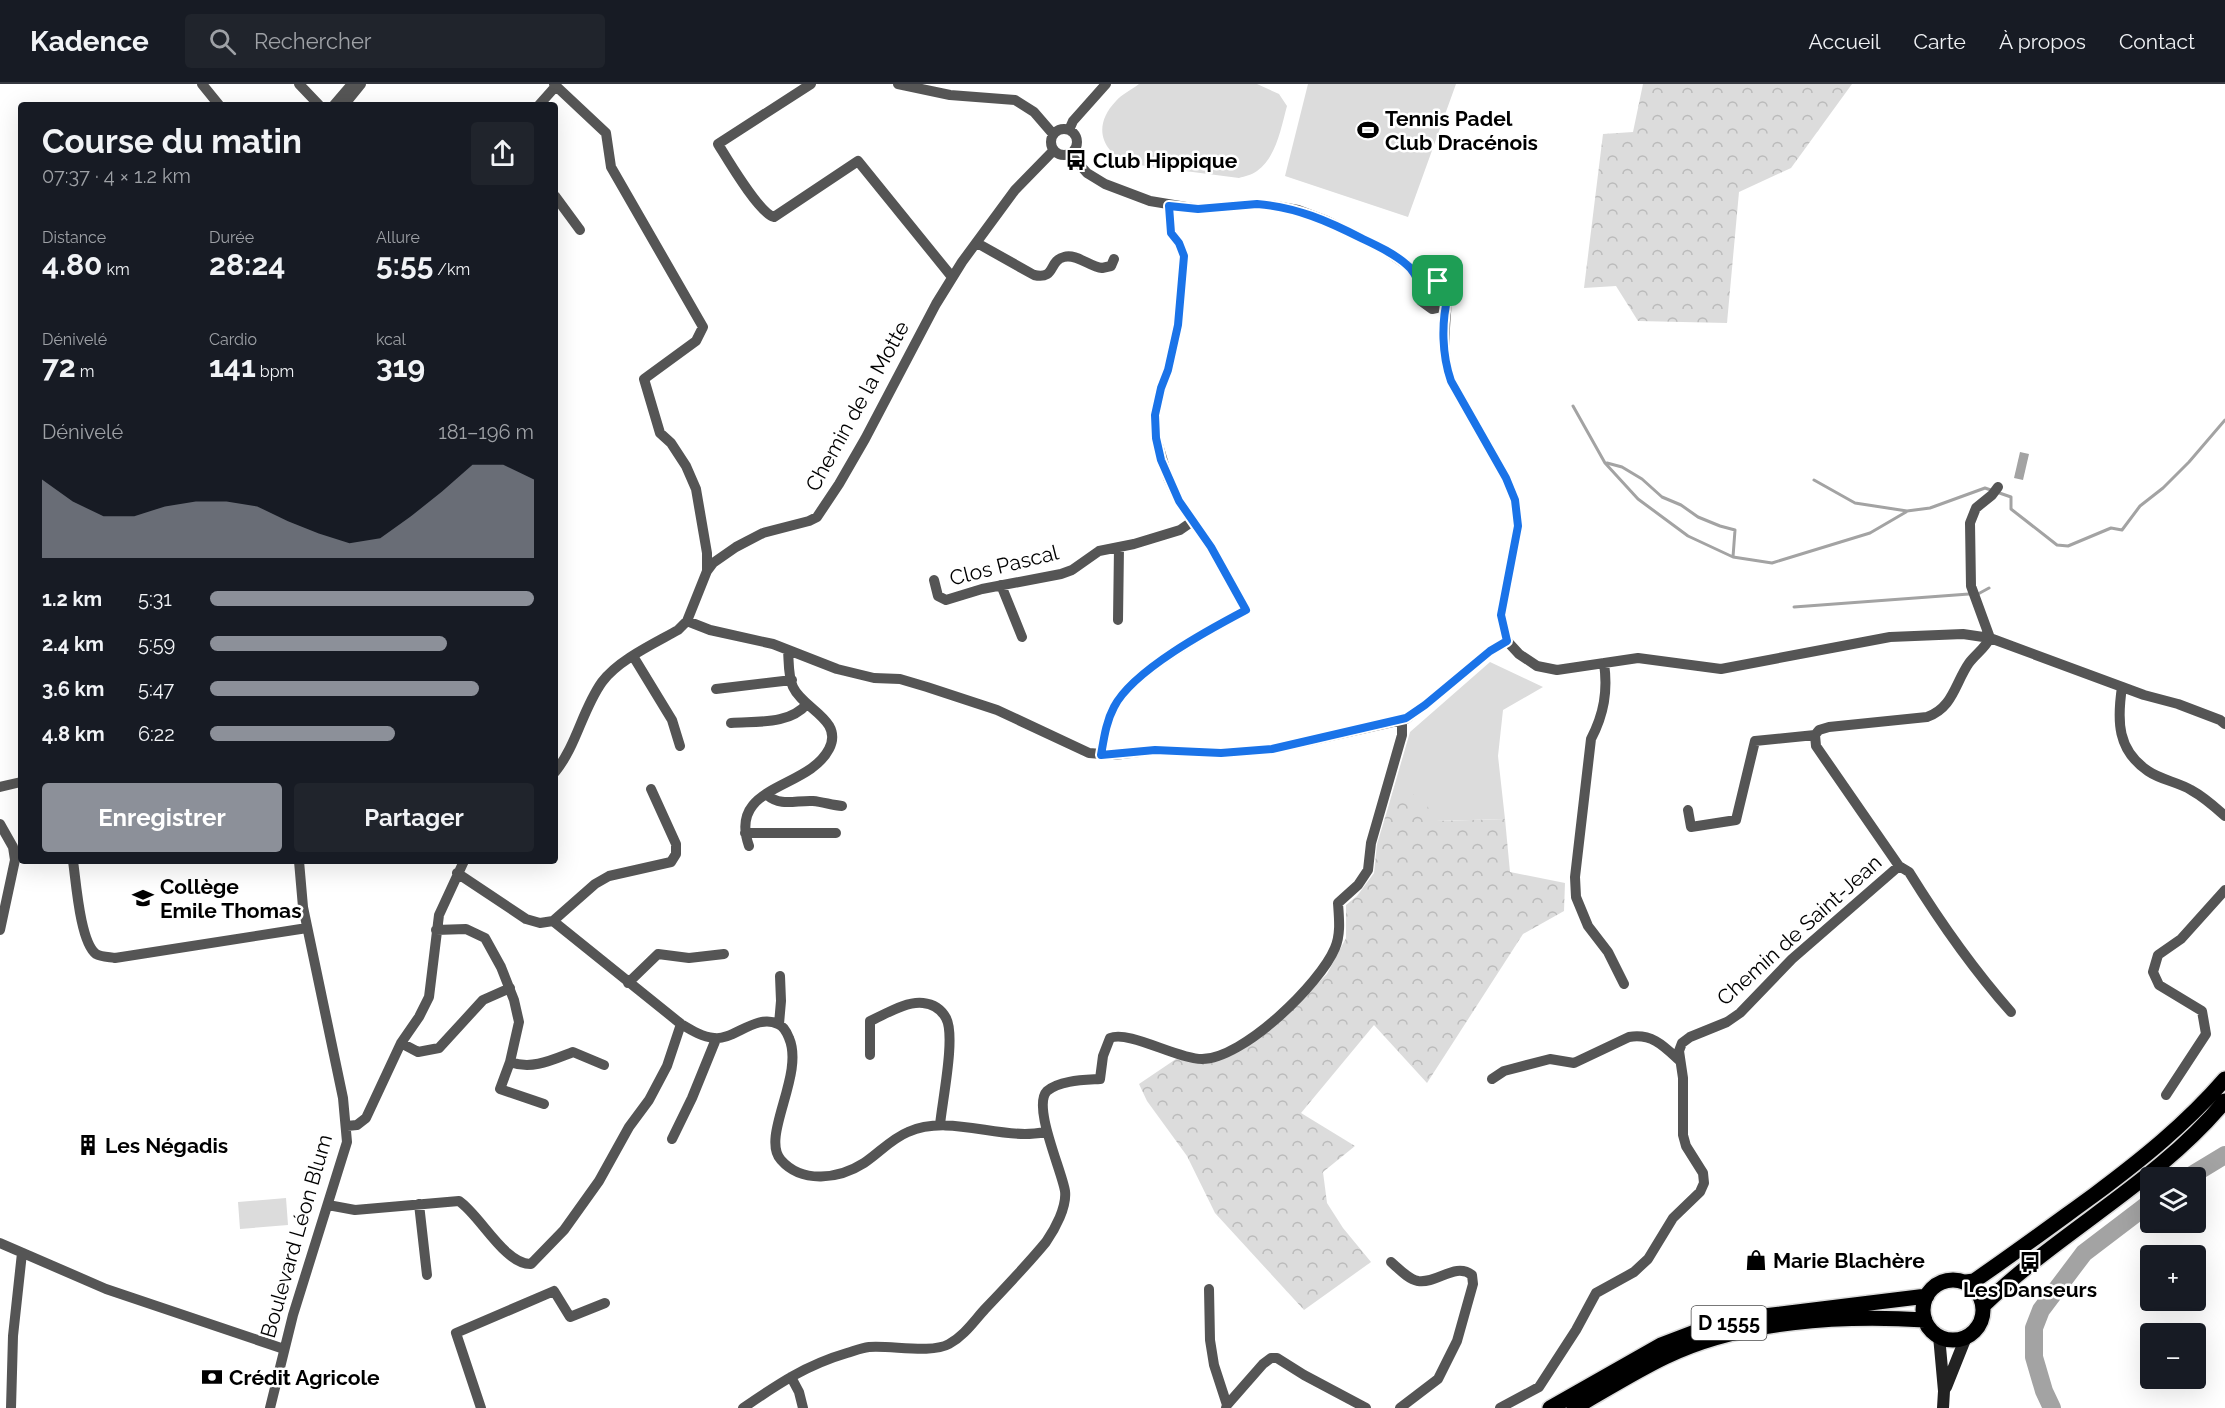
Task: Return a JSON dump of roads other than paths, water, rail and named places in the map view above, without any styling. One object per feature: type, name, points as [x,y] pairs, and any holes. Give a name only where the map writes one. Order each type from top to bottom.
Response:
[{"type":"main road","points":[[1966,1337],[1948,1339],[1939,1336],[1928,1326],[1923,1312],[1927,1296],[1932,1288],[1948,1280],[1974,1281],[2019,1250],[2149,1153],[2190,1117],[2225,1079]]},
{"type":"main road","points":[[1944,1391],[1966,1337],[1979,1324],[1983,1306],[2030,1262],[2150,1173],[2192,1136],[2225,1101]]},
{"type":"main road","points":[[1966,1282],[1974,1288],[1983,1306]]},
{"type":"main road","name":"D 1555","points":[[1550,1408],[1661,1345],[1703,1329],[1747,1318],[1927,1296]]},
{"type":"main road","name":"D 1555","points":[[1574,1408],[1666,1356],[1731,1333],[1824,1320],[1884,1318],[1925,1320]]},
{"type":"main road","points":[[1939,1336],[1944,1391],[1943,1408]]},
{"type":"street","points":[[202,84],[217,102]]},
{"type":"street","points":[[299,84],[316,102]]},
{"type":"street","points":[[337,102],[352,84]]},
{"type":"street","points":[[346,102],[361,84]]},
{"type":"street","points":[[811,84],[718,144],[747,188],[767,215],[774,217],[858,161],[952,277]]},
{"type":"street","points":[[898,84],[950,95],[1015,100],[1034,112],[1053,135]]},
{"type":"street","points":[[1069,130],[1073,121],[1106,84]]},
{"type":"street","points":[[541,102],[555,85],[606,133],[611,167],[703,327],[696,341],[644,379],[660,433],[671,443],[686,466],[696,489],[707,553],[707,571]]},
{"type":"street","points":[[1070,154],[1077,144],[1075,136],[1069,130],[1060,129],[1053,135],[1051,145],[1054,150],[1061,154],[1070,154],[1087,173],[1128,194],[1169,206],[1198,209],[1257,204],[1298,210],[1327,221],[1382,248],[1408,266],[1444,285],[1448,291],[1443,354],[1451,381],[1506,478],[1515,500],[1518,526],[1501,615],[1507,641],[1519,654],[1537,666],[1557,670],[1638,658],[1721,669],[1890,637],[1963,634],[1990,638],[2121,687],[2178,704],[2225,724]]},
{"type":"street","name":"Chemin de la Motte","points":[[687,621],[707,571],[713,562],[763,533],[809,521],[816,517],[839,484],[865,439],[931,312],[952,277],[1015,190],[1054,150]]},
{"type":"street","points":[[558,200],[580,230]]},
{"type":"street","points":[[1101,755],[1105,726],[1115,704],[1131,684],[1190,641],[1246,610],[1179,501],[1161,460],[1156,438],[1155,415],[1178,325],[1184,256],[1179,243],[1171,233],[1169,206]]},
{"type":"street","points":[[977,243],[1034,275],[1042,277],[1049,274],[1054,265],[1063,257],[1071,256],[1102,268],[1111,266],[1114,260]]},
{"type":"street","points":[[1408,266],[1421,289],[1421,300],[1432,309],[1445,327]]},
{"type":"street","points":[[1421,289],[1429,281],[1438,281]]},
{"type":"street","points":[[1432,309],[1441,307],[1447,300]]},
{"type":"street","points":[[1990,638],[1971,586],[1970,523],[1976,508],[1995,491]]},
{"type":"street","name":"Clos Pascal","points":[[934,580],[938,596],[946,600],[1001,585],[1061,574],[1072,570],[1098,551],[1119,548],[1180,530],[1193,521]]},
{"type":"street","points":[[1118,620],[1119,548]]},
{"type":"street","points":[[1001,585],[1022,637]]},
{"type":"street","points":[[558,768],[568,756],[602,682],[633,656],[678,630],[687,621],[710,630],[741,635],[773,644],[837,669],[874,678],[900,678],[997,710],[1089,753],[1101,755],[1155,750],[1221,753],[1272,749],[1402,719],[1425,705],[1490,651],[1507,641]]},
{"type":"street","points":[[1688,810],[1691,827],[1736,820],[1755,741],[1815,735],[1819,730],[1829,727],[1927,717],[1936,714],[1945,706],[1969,663],[1990,638]]},
{"type":"street","points":[[749,846],[745,832],[746,815],[754,803],[820,762],[829,750],[833,736],[828,721],[807,704],[793,687],[788,650]]},
{"type":"street","points":[[633,656],[672,720],[680,746]]},
{"type":"street","points":[[1605,663],[1606,694],[1601,720],[1591,739],[1575,877],[1576,897],[1588,926],[1608,952],[1624,984]]},
{"type":"street","points":[[716,689],[792,680]]},
{"type":"street","points":[[2121,687],[2118,714],[2120,733],[2132,756],[2149,772],[2190,789],[2225,816]]},
{"type":"street","points":[[731,723],[780,720],[799,712],[807,704]]},
{"type":"street","points":[[744,1408],[819,1361],[866,1347],[929,1349],[942,1347],[951,1343],[971,1325],[1046,1241],[1064,1205],[1065,1193],[1047,1132],[1042,1104],[1044,1096],[1058,1086],[1076,1081],[1100,1079],[1103,1056],[1110,1038],[1114,1036],[1126,1038],[1179,1056],[1204,1059],[1214,1057],[1253,1038],[1273,1023],[1324,969],[1338,940],[1338,903],[1358,885],[1368,870],[1371,843],[1402,735],[1402,719]]},
{"type":"street","name":"Chemin de Saint-Jean","points":[[1680,1061],[1679,1051],[1682,1043],[1690,1037],[1727,1022],[1740,1013],[1792,959],[1899,867],[1816,746],[1815,735]]},
{"type":"street","points":[[0,787],[18,783]]},
{"type":"street","points":[[457,873],[526,919],[540,923],[553,921],[595,884],[609,876],[671,862],[676,854],[676,844],[651,789]]},
{"type":"street","points":[[767,795],[782,803],[812,801],[842,806]]},
{"type":"street","points":[[0,824],[13,847],[15,860],[0,930]]},
{"type":"street","points":[[745,832],[836,833]]},
{"type":"street","points":[[73,864],[84,930],[88,943],[97,954],[115,958],[307,928]]},
{"type":"street","name":"Boulevard Léon Blum","points":[[270,1408],[284,1349],[347,1142],[343,1098],[307,928],[299,864]]},
{"type":"street","points":[[347,1126],[357,1125],[366,1118],[400,1043],[419,1017],[429,997],[439,915],[462,864]]},
{"type":"street","points":[[1899,867],[1909,872],[1953,940],[2011,1012]]},
{"type":"street","points":[[2166,1095],[2206,1034],[2202,1011],[2159,985],[2153,972],[2158,955],[2181,939],[2225,890]]},
{"type":"street","points":[[553,921],[628,983],[654,1000],[681,1024],[698,1034],[716,1039],[744,1027],[767,1021],[779,1024],[791,1044],[794,1065],[774,1143],[778,1158],[789,1169],[804,1176],[845,1172],[864,1163],[907,1132],[924,1126],[940,1125],[1024,1134],[1047,1132]]},
{"type":"street","points":[[436,930],[466,929],[485,938],[510,988],[519,1022],[510,1062],[500,1089],[544,1104]]},
{"type":"street","points":[[628,983],[658,954],[689,958],[724,954]]},
{"type":"street","points":[[779,1024],[782,1001],[780,976]]},
{"type":"street","points":[[400,1043],[418,1052],[439,1048],[483,1000],[510,988]]},
{"type":"street","points":[[870,1055],[870,1021],[903,1006],[922,1003],[936,1006],[946,1018],[950,1035],[940,1125]]},
{"type":"street","points":[[328,1205],[355,1210],[459,1201],[514,1258],[524,1264],[531,1264],[564,1230],[605,1171],[667,1066],[681,1024]]},
{"type":"street","points":[[1492,1079],[1504,1071],[1550,1059],[1574,1063],[1629,1037],[1638,1035],[1656,1040],[1680,1061],[1684,1099],[1683,1135],[1686,1146],[1703,1173],[1704,1183],[1700,1192],[1673,1218],[1648,1259],[1634,1272],[1596,1293],[1576,1330],[1539,1387],[1500,1408]]},
{"type":"street","points":[[672,1139],[716,1039]]},
{"type":"street","points":[[510,1062],[520,1066],[541,1064],[573,1052],[604,1065]]},
{"type":"street","points":[[419,1204],[427,1275]]},
{"type":"street","points":[[0,1243],[106,1289],[284,1349]]},
{"type":"street","points":[[11,1408],[13,1336],[22,1253]]},
{"type":"street","points":[[1391,1262],[1410,1278],[1418,1281],[1428,1281],[1458,1270],[1466,1270],[1472,1275],[1473,1284],[1457,1341],[1438,1379],[1400,1408]]},
{"type":"street","points":[[1209,1289],[1210,1340],[1214,1365],[1227,1407]]},
{"type":"street","points":[[481,1408],[456,1333],[554,1291],[570,1317],[605,1303]]},
{"type":"street","points":[[1227,1407],[1263,1364],[1270,1358],[1277,1358],[1304,1376],[1366,1408]]},
{"type":"street","points":[[791,1377],[799,1392],[803,1408]]},
{"type":"waterway","points":[[1573,406],[1605,463],[1638,499],[1688,536],[1733,557],[1772,563],[1870,533],[1906,512]]},
{"type":"waterway","points":[[1814,480],[1855,503],[1907,511],[1930,508],[1985,488],[2011,497],[2011,509],[2057,545],[2068,546],[2111,528],[2122,530],[2140,506],[2163,488],[2189,462],[2225,420]]},
{"type":"waterway","points":[[1607,463],[1622,467],[1642,479],[1662,497],[1681,505],[1698,517],[1735,530],[1733,557]]},
{"type":"waterway","points":[[1978,594],[1989,588]]},
{"type":"waterway","points":[[1794,607],[1969,594]]},
{"type":"waterway","points":[[2205,1167],[2225,1155]]},
{"type":"waterway","points":[[2052,1408],[2044,1391],[2034,1357],[2034,1328],[2041,1310],[2084,1253],[2140,1210]]},
{"type":"place","name":"Tennis Padel Club Dracénois","points":[[1368,130]]},
{"type":"place","name":"Club Hippique","points":[[1076,160]]},
{"type":"place","name":"Collège Emile Thomas","points":[[143,898]]},
{"type":"place","name":"Les Négadis","points":[[88,1145]]},
{"type":"place","name":"Marie Blachère","points":[[1756,1260]]},
{"type":"place","name":"Les Danseurs","points":[[2030,1262]]},
{"type":"place","name":"Crédit Agricole","points":[[212,1377]]}]
